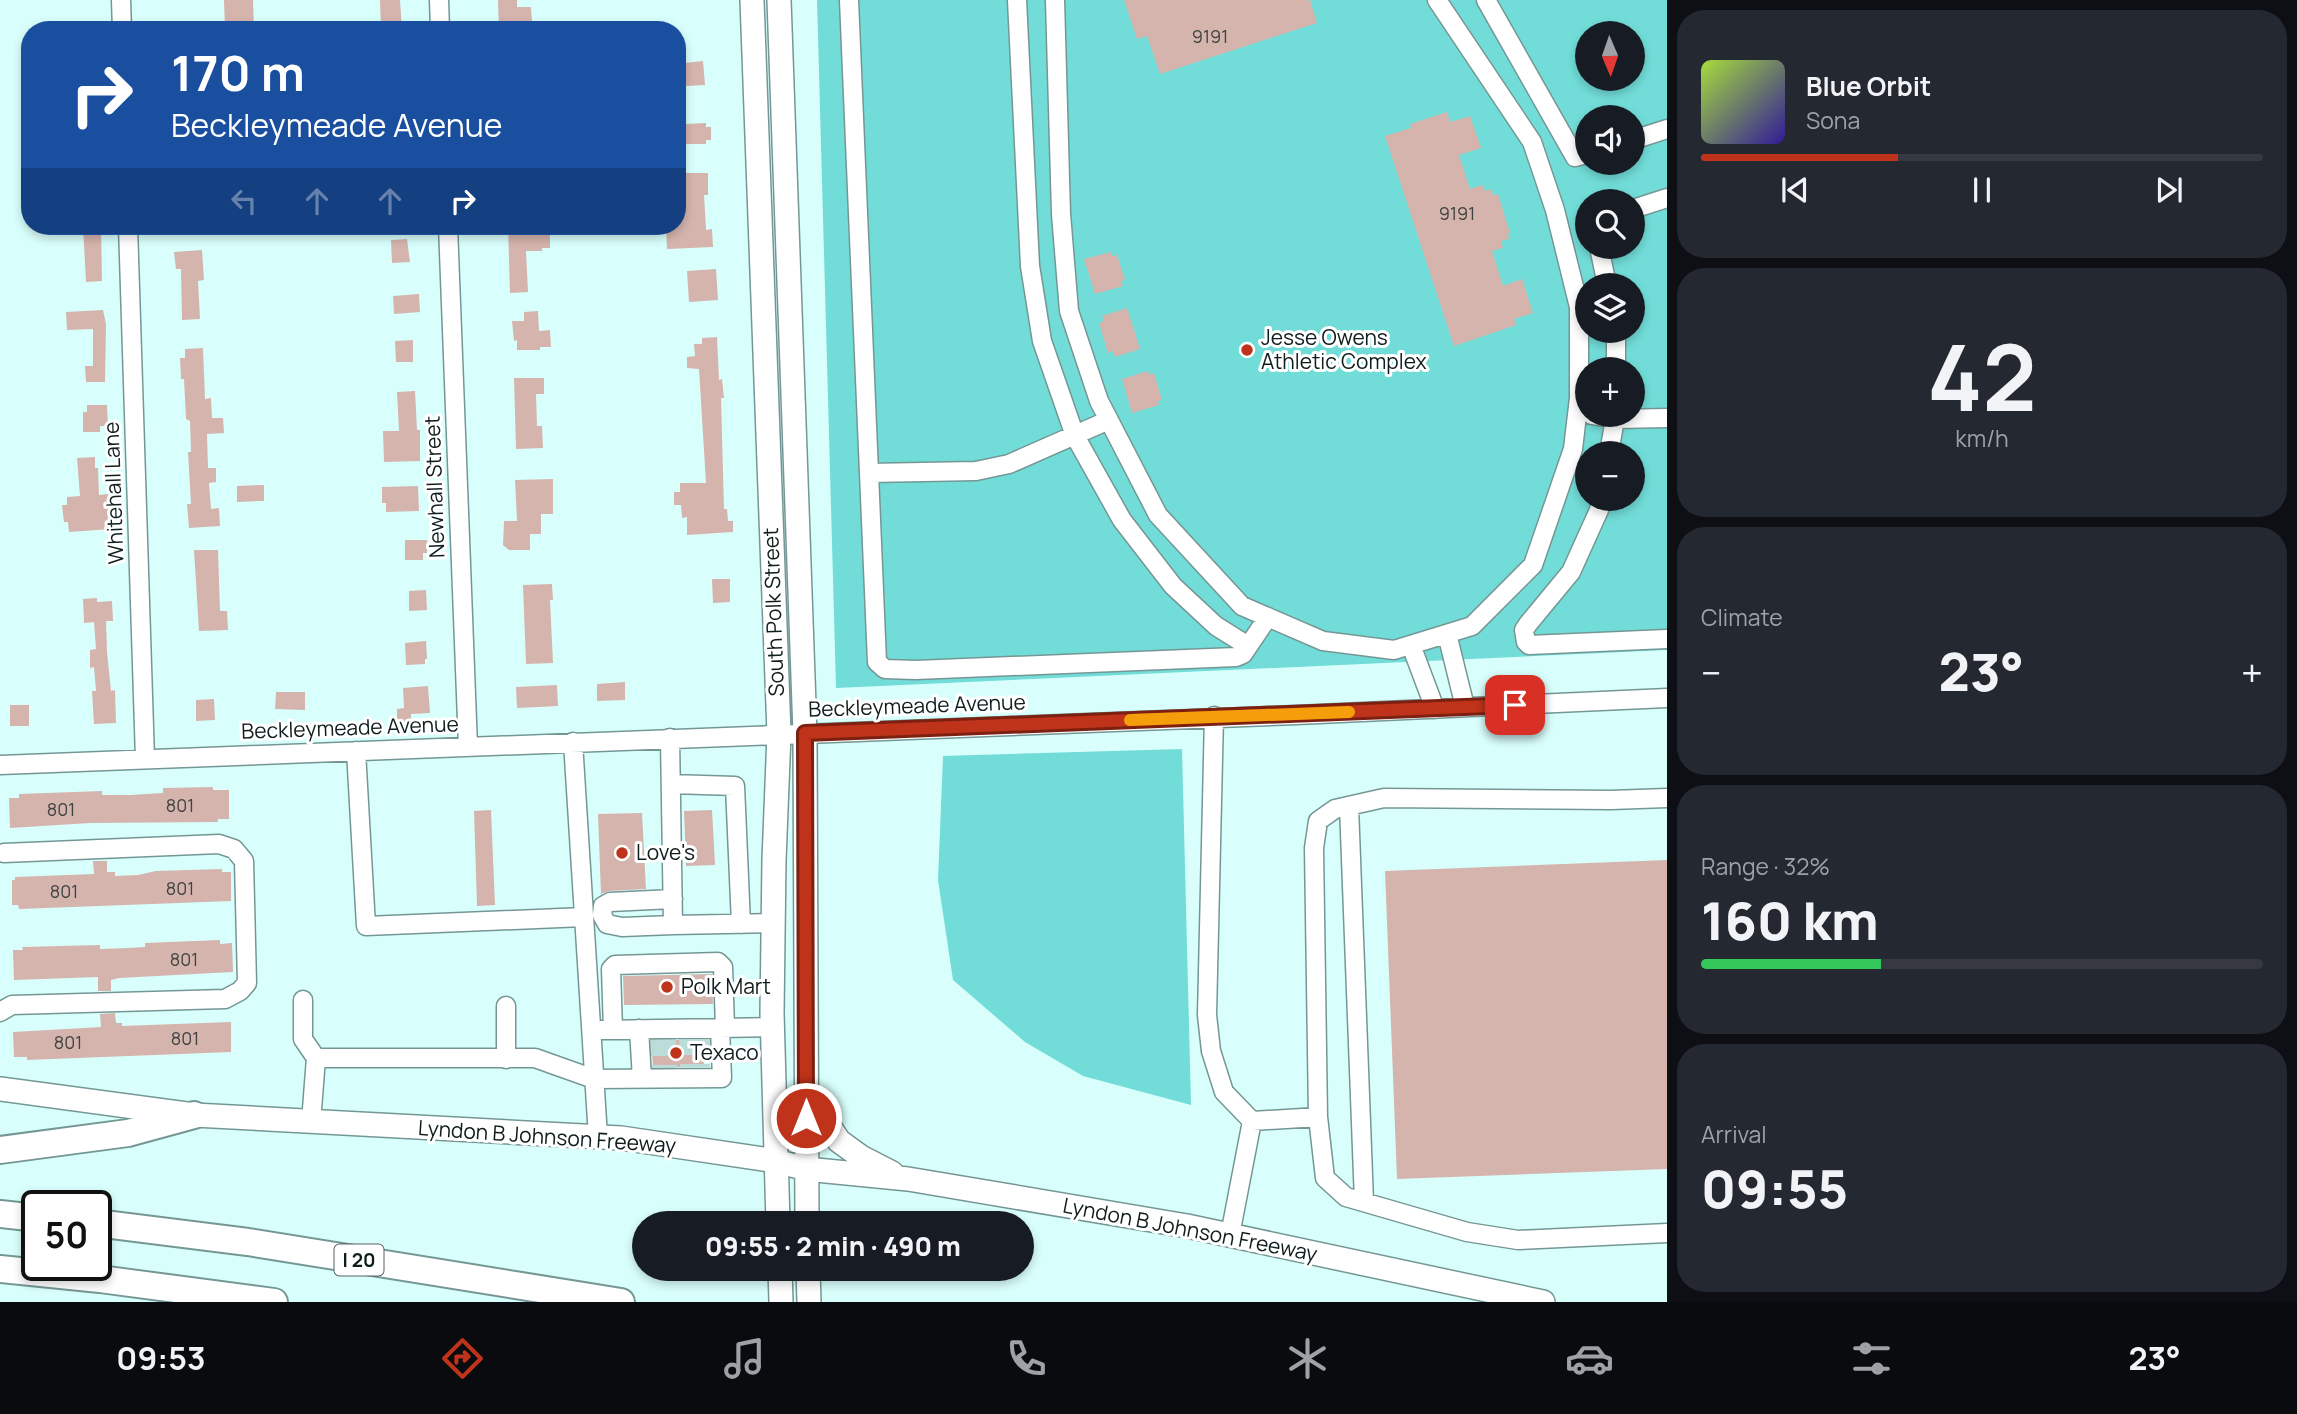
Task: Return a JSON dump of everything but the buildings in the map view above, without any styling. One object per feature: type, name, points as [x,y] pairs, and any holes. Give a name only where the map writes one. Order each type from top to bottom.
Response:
[{"type":"highway","points":[[0,1150],[128,1133],[194,1115]]},
{"type":"highway","points":[[0,1214],[21,1216]]},
{"type":"highway","name":"I 20","points":[[112,1225],[248,1242],[621,1302]]},
{"type":"highway","points":[[0,1269],[274,1302]]},
{"type":"main road","name":"South Polk Street","points":[[752,0],[779,734],[773,923],[778,1211]]},
{"type":"main road","name":"South Polk Street","points":[[779,0],[805,733],[807,1211]]},
{"type":"main road","points":[[763,306],[789,304]]},
{"type":"main road","name":"Lyndon B Johnson Freeway","points":[[0,1089],[194,1115],[598,1137],[776,1161],[806,1169],[908,1179],[1176,1224],[1543,1302]]},
{"type":"main road","points":[[806,1092],[839,1141],[882,1169],[908,1179]]},
{"type":"main road","points":[[780,1281],[781,1302]]},
{"type":"main road","points":[[808,1281],[809,1302]]},
{"type":"street","points":[[121,0],[122,21]]},
{"type":"street","points":[[439,0],[440,21]]},
{"type":"street","points":[[849,0],[877,662],[885,669],[916,670],[1236,657],[1243,654],[1268,617]]},
{"type":"street","points":[[1017,0],[1030,266],[1042,341],[1075,436],[1122,520],[1173,586],[1216,626],[1248,646]]},
{"type":"street","points":[[1055,0],[1061,214],[1069,311],[1099,401],[1158,515],[1242,606],[1323,641],[1394,650],[1472,626],[1534,565],[1581,427]]},
{"type":"street","points":[[1437,0],[1532,142],[1551,198],[1579,307],[1582,357]]},
{"type":"street","points":[[1486,0],[1575,155]]},
{"type":"street","points":[[1645,136],[1667,129]]},
{"type":"street","points":[[1645,205],[1667,198]]},
{"type":"street","name":"Whitehall Lane","points":[[128,235],[145,759]]},
{"type":"street","name":"Newhall Street","points":[[447,235],[468,747]]},
{"type":"street","points":[[1645,418],[1667,418]]},
{"type":"street","points":[[869,473],[976,471],[1009,464],[1109,420]]},
{"type":"street","points":[[1599,511],[1571,572],[1524,630],[1526,642],[1529,645],[1667,639]]},
{"type":"street","points":[[1447,634],[1465,707]]},
{"type":"street","points":[[1411,645],[1435,709]]},
{"type":"street","name":"Beckleymeade Avenue","points":[[0,765],[1667,698]]},
{"type":"street","points":[[1214,716],[1209,854],[1208,1027],[1211,1051],[1224,1093],[1252,1121],[1318,1117]]},
{"type":"street","points":[[670,738],[673,925]]},
{"type":"street","points":[[573,742],[598,1137]]},
{"type":"street","points":[[356,751],[366,926],[584,917]]},
{"type":"street","points":[[671,784],[735,786],[741,924]]},
{"type":"street","points":[[1667,798],[1384,798],[1335,809],[1318,821],[1314,848],[1318,1117],[1325,1178],[1346,1197],[1467,1232],[1518,1240],[1667,1233]]},
{"type":"street","points":[[1349,806],[1364,1202]]},
{"type":"street","points":[[0,1012],[12,1005],[226,999],[240,991],[247,983],[244,861],[234,849],[219,844],[1,855]]},
{"type":"street","points":[[673,899],[610,902],[603,906],[602,915],[607,924],[622,927],[773,923]]},
{"type":"street","points":[[316,1058],[535,1058],[594,1079],[695,1073],[722,1078],[723,967],[718,962],[615,965],[611,969],[613,1030]]},
{"type":"street","points":[[303,1000],[303,1039],[316,1058],[311,1122]]},
{"type":"street","points":[[506,1006],[506,1059]]},
{"type":"street","points":[[591,1030],[695,1033],[723,1028],[773,1027]]},
{"type":"street","points":[[655,1033],[656,1074]]},
{"type":"street","points":[[1230,1235],[1252,1121]]},
{"type":"shaded area","name":"Jesse Owens Athletic Complex","points":[[817,0],[1667,0],[1667,650],[836,688]]},
{"type":"shaded area","points":[[1182,749],[1191,1105],[1083,1076],[1025,1042],[953,980],[938,880],[943,756]]},
{"type":"tunnel","points":[[688,1037],[689,1067]]},
{"type":"tunnel","points":[[701,1037],[701,1067]]},
{"type":"tunnel","points":[[652,1038],[653,1068]]},
{"type":"tunnel","points":[[667,1038],[668,1068]]},
{"type":"slow traffic","points":[[1130,720],[1349,712]]},
{"type":"place","name":"Jesse Owens Athletic Complex","points":[[1247,350]]},
{"type":"place","name":"Love's","points":[[622,853]]},
{"type":"place","name":"Polk Mart","points":[[667,987]]},
{"type":"place","name":"Texaco","points":[[676,1053]]},
{"type":"route","points":[[806,1118],[805,733],[1515,705]]}]
